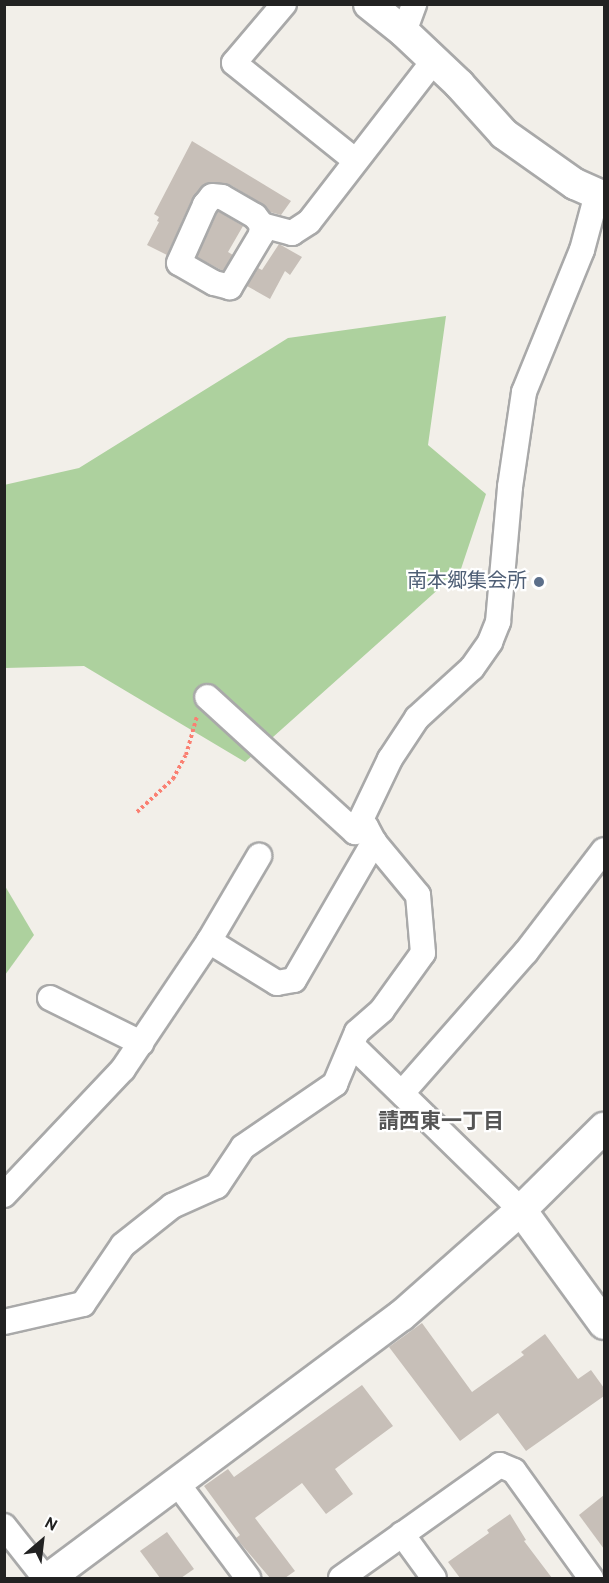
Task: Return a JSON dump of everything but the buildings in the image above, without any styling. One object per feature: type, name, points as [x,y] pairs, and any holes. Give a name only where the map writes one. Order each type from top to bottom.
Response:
[{"type":"street","points":[[284,4],[234,63],[356,161]]},
{"type":"street","points":[[209,941],[277,983],[294,980],[364,837],[390,759],[417,718],[472,668],[490,642],[498,622],[510,487],[524,392],[582,250],[601,195],[575,184],[504,134],[434,60],[409,18],[369,4]]},
{"type":"street","points":[[262,225],[292,233],[309,222],[434,60]]},
{"type":"street","points":[[4,1322],[83,1304],[123,1245],[172,1206],[217,1186],[243,1147],[335,1084],[357,1032],[382,1010],[423,953],[418,895],[364,837],[207,697]]},
{"type":"street","points":[[402,1093],[526,952],[604,850]]},
{"type":"street","points":[[4,1195],[123,1069],[209,941],[259,856]]},
{"type":"street","points":[[50,998],[141,1043]]},
{"type":"street","points":[[353,1046],[521,1210],[604,1324]]},
{"type":"street","points":[[4,1526],[47,1578],[401,1316],[521,1210],[604,1128]]},
{"type":"street","points":[[341,1578],[494,1467],[507,1466],[514,1470],[591,1578]]},
{"type":"street","points":[[177,1483],[248,1578]]},
{"type":"street","points":[[402,1534],[434,1578]]},
{"type":"path","points":[[137,812],[173,779],[186,755],[198,711],[207,697]]},
{"type":"green space","points":[[446,316],[428,445],[486,494],[461,569],[245,762],[84,666],[5,668],[4,485],[79,468],[288,338]]},
{"type":"green space","points":[[4,886],[34,935],[5,975]]},
{"type":"place","name":"南本郷集会所","points":[[539,582]]},
{"type":"district","name":"請西東一丁目","points":[[441,1123]]}]
